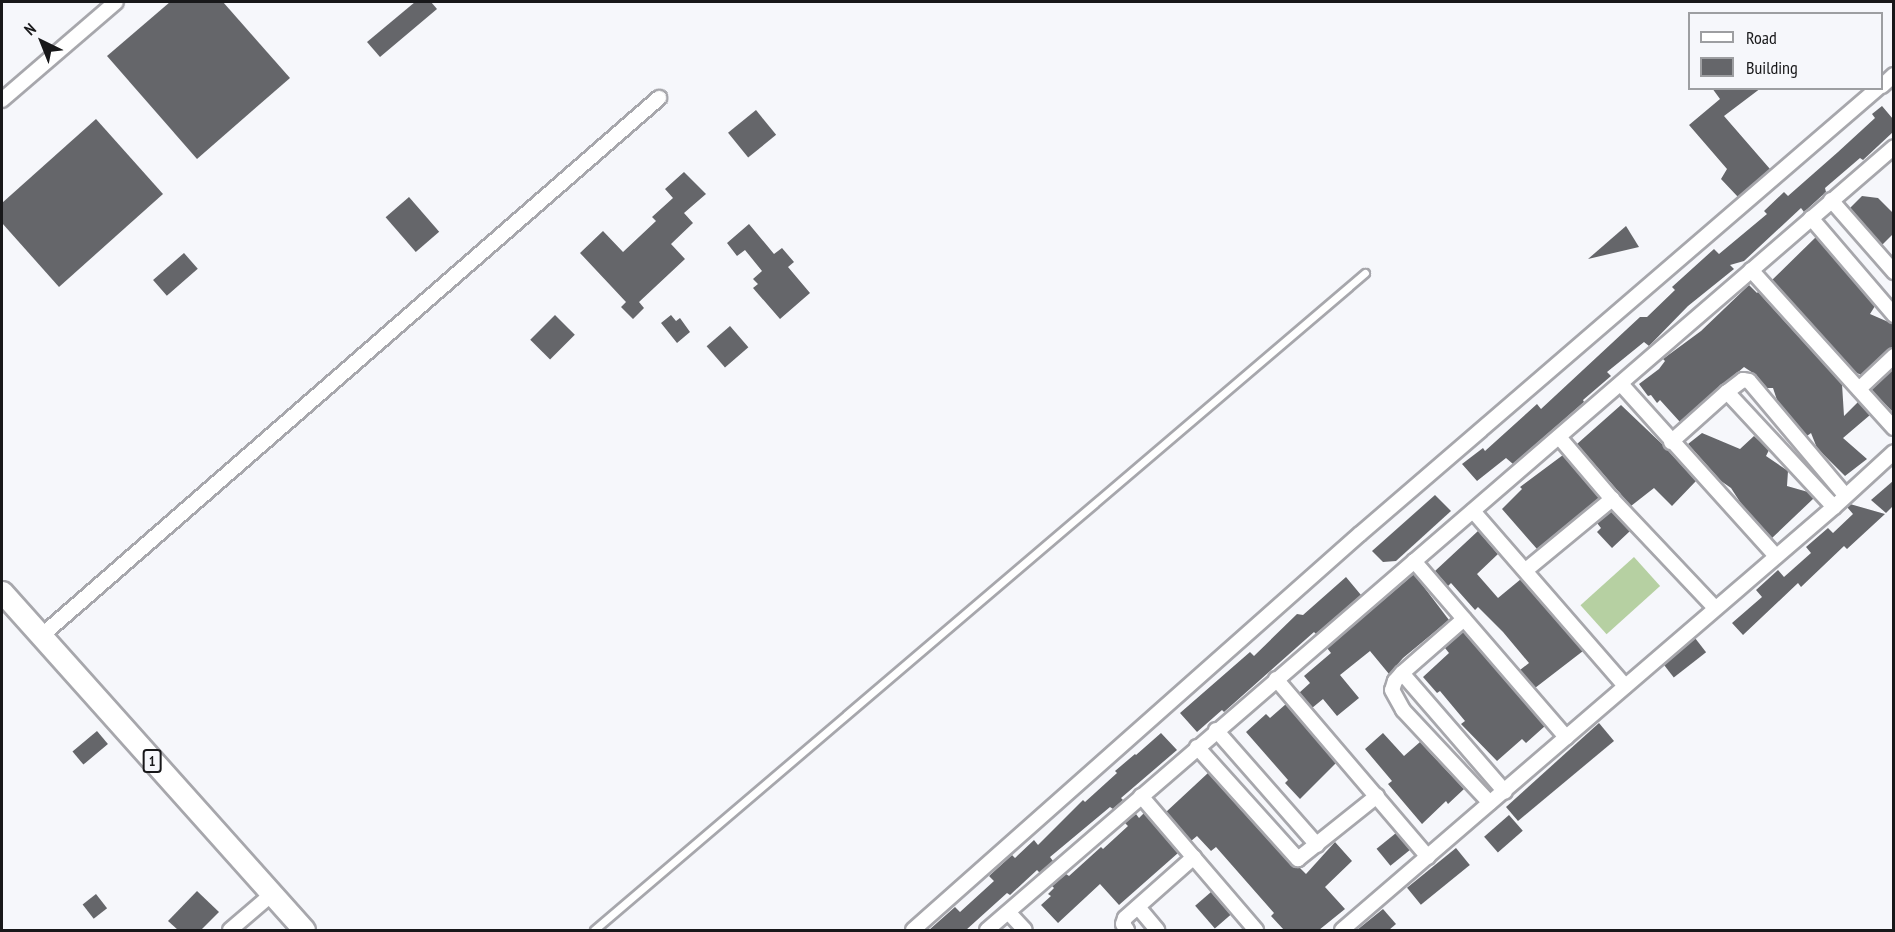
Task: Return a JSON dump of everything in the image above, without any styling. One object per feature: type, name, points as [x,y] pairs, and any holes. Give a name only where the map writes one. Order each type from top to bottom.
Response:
[{"type":"highway","name":"1","points":[[2,592],[304,930]]},
{"type":"street","points":[[2,100],[116,2]]},
{"type":"street","points":[[913,930],[942,907],[1360,534],[1877,90]]},
{"type":"street","points":[[40,637],[659,98]]},
{"type":"street","points":[[987,930],[1831,200],[1892,151]]},
{"type":"street","points":[[1831,200],[1893,272]]},
{"type":"street","points":[[1811,218],[1893,315]]},
{"type":"street","points":[[1750,270],[1893,428]]},
{"type":"street","points":[[1859,389],[1893,356]]},
{"type":"street","points":[[1671,442],[1727,392],[1743,380],[1749,381],[1845,495]]},
{"type":"street","points":[[1621,384],[1776,556]]},
{"type":"street","points":[[1727,392],[1834,507]]},
{"type":"street","points":[[1559,437],[1612,499],[1714,607]]},
{"type":"street","points":[[1342,930],[1505,792],[1714,607],[1834,507],[1893,452]]},
{"type":"street","points":[[1526,570],[1612,499]]},
{"type":"street","points":[[1473,511],[1625,686]]},
{"type":"street","points":[[1414,561],[1566,738]]},
{"type":"street","points":[[1464,619],[1402,673],[1395,681],[1392,690],[1403,710],[1490,803]]},
{"type":"street","points":[[1402,673],[1505,792]]},
{"type":"street","points":[[1276,679],[1428,857]]},
{"type":"street","points":[[1216,730],[1317,845]]},
{"type":"street","points":[[1197,747],[1295,857],[1301,858],[1377,796]]},
{"type":"street","points":[[1141,796],[1256,930]]},
{"type":"street","points":[[1128,930],[1123,924],[1125,918],[1194,857]]},
{"type":"street","points":[[230,930],[272,894]]},
{"type":"street","points":[[1138,907],[1157,930]]},
{"type":"street","points":[[1009,913],[1025,930]]},
{"type":"lane","points":[[594,930],[1365,273]]},
{"type":"green space","points":[[1634,557],[1660,586],[1607,634],[1580,605]]},
{"type":"building","points":[[170,2],[223,2],[290,78],[197,159],[107,56]]},
{"type":"building","points":[[415,2],[431,2],[437,9],[380,57],[367,42]]},
{"type":"building","points":[[1713,90],[1758,90],[1724,116],[1770,169],[1738,197],[1721,179],[1727,169],[1689,125],[1720,99]]},
{"type":"building","points":[[1882,106],[1893,119],[1893,132],[1863,160],[1860,158],[1825,188],[1826,192],[1804,212],[1801,208],[1744,261],[1730,265],[1734,269],[1688,306],[1649,346],[1644,342],[1607,372],[1611,376],[1513,464],[1506,458],[1477,481],[1462,464],[1483,448],[1485,451],[1537,404],[1541,409],[1640,317],[1647,317],[1675,290],[1672,287],[1714,249],[1719,254],[1767,214],[1764,211],[1784,192],[1788,196],[1838,152],[1875,118],[1872,114]]},
{"type":"building","points":[[756,110],[776,135],[748,158],[728,133]]},
{"type":"building","points":[[96,119],[163,194],[59,287],[2,223],[2,203]]},
{"type":"building","points":[[684,172],[706,194],[684,213],[693,223],[671,244],[685,259],[639,302],[644,308],[633,319],[621,307],[626,302],[580,253],[603,231],[623,252],[656,221],[652,217],[673,198],[665,189]]},
{"type":"building","points":[[1862,196],[1878,198],[1893,213],[1893,234],[1882,245],[1850,208]]},
{"type":"building","points":[[409,197],[439,232],[416,252],[386,217]]},
{"type":"building","points":[[749,224],[774,254],[782,248],[794,262],[788,267],[810,293],[780,319],[753,288],[758,284],[753,279],[762,271],[745,250],[737,256],[727,243]]},
{"type":"building","points":[[1626,226],[1639,247],[1588,259]]},
{"type":"building","points":[[1816,237],[1875,306],[1870,314],[1893,324],[1893,347],[1861,375],[1855,372],[1772,280]]},
{"type":"building","points":[[184,253],[198,269],[167,296],[153,280]]},
{"type":"building","points":[[1749,285],[1842,384],[1844,416],[1858,402],[1870,415],[1843,438],[1867,459],[1845,476],[1817,448],[1811,433],[1807,436],[1777,400],[1773,388],[1767,388],[1756,375],[1744,367],[1680,422],[1660,400],[1657,403],[1651,395],[1648,396],[1639,384],[1659,369],[1665,361],[1663,359],[1701,331]]},
{"type":"building","points":[[555,315],[575,335],[550,360],[530,340]]},
{"type":"building","points":[[671,315],[676,321],[680,318],[690,332],[677,343],[661,323]]},
{"type":"building","points":[[730,326],[748,347],[725,367],[707,346]]},
{"type":"building","points":[[1893,369],[1893,412],[1871,390]]},
{"type":"building","points":[[1621,405],[1696,481],[1672,506],[1654,488],[1631,506],[1577,444]]},
{"type":"building","points":[[1702,433],[1740,449],[1754,436],[1769,450],[1766,456],[1788,471],[1787,486],[1808,492],[1814,498],[1772,538],[1742,505],[1731,488],[1721,481],[1688,444]]},
{"type":"building","points":[[1563,455],[1599,498],[1537,549],[1502,509],[1522,489],[1520,487]]},
{"type":"building","points":[[1893,481],[1893,506],[1886,513],[1871,500]]},
{"type":"building","points":[[1435,495],[1451,511],[1396,561],[1383,562],[1372,551]]},
{"type":"building","points":[[1850,504],[1885,514],[1847,549],[1844,546],[1801,587],[1798,583],[1743,635],[1732,623],[1762,597],[1756,590],[1778,570],[1784,577],[1811,553],[1806,547],[1828,528],[1833,533],[1853,514],[1847,507]]},
{"type":"building","points":[[1611,511],[1630,531],[1612,548],[1597,532],[1601,528],[1597,523]]},
{"type":"building","points":[[1478,531],[1498,554],[1477,574],[1498,598],[1521,579],[1583,651],[1535,688],[1520,670],[1529,663],[1503,632],[1478,607],[1475,610],[1451,583],[1448,586],[1435,571]]},
{"type":"building","points":[[1414,574],[1449,620],[1403,658],[1389,674],[1370,651],[1340,675],[1359,698],[1337,716],[1323,699],[1312,708],[1299,693],[1310,683],[1304,676],[1331,653],[1327,648]]},
{"type":"building","points":[[1346,577],[1361,595],[1316,634],[1314,632],[1224,712],[1222,710],[1197,732],[1180,713],[1250,652],[1254,656],[1297,614],[1303,615]]},
{"type":"building","points":[[1461,633],[1464,633],[1545,726],[1526,743],[1522,739],[1497,761],[1461,724],[1465,721],[1440,691],[1437,693],[1423,677],[1449,653],[1445,648]]},
{"type":"building","points":[[1695,638],[1706,652],[1674,677],[1663,663]]},
{"type":"building","points":[[1286,704],[1336,763],[1300,799],[1285,783],[1288,780],[1246,732],[1266,714],[1270,718]]},
{"type":"building","points":[[1599,723],[1614,741],[1518,821],[1506,807]]},
{"type":"building","points":[[97,731],[108,744],[83,765],[72,752]]},
{"type":"building","points":[[1161,733],[1177,750],[1121,798],[1123,800],[1113,809],[1110,807],[1050,857],[1053,861],[1040,873],[1037,870],[1010,895],[1007,893],[966,930],[929,930],[955,907],[960,912],[994,881],[989,876],[1012,855],[1015,858],[1034,840],[1038,845],[1083,800],[1085,802],[1117,773],[1115,771]]},
{"type":"building","points":[[1383,733],[1404,756],[1420,742],[1464,789],[1448,804],[1446,801],[1422,824],[1388,784],[1392,781],[1365,749]]},
{"type":"building","points":[[1208,773],[1291,865],[1300,868],[1306,874],[1335,842],[1352,861],[1325,887],[1345,909],[1319,930],[1284,930],[1271,916],[1274,913],[1216,847],[1211,851],[1197,836],[1191,841],[1166,812]]},
{"type":"building","points":[[1144,813],[1178,853],[1119,905],[1100,884],[1058,923],[1041,905],[1051,896],[1048,894],[1054,888],[1052,886],[1066,874],[1069,876],[1101,847],[1103,849],[1128,826],[1125,823],[1136,814],[1139,818]]},
{"type":"building","points":[[1509,815],[1523,831],[1498,852],[1484,837]]},
{"type":"building","points":[[1396,833],[1410,850],[1390,866],[1377,849]]},
{"type":"building","points":[[1456,848],[1470,865],[1421,905],[1407,888]]},
{"type":"building","points":[[197,891],[219,912],[201,930],[178,930],[168,921]]},
{"type":"building","points":[[1211,892],[1231,915],[1215,928],[1195,906]]},
{"type":"building","points":[[96,894],[107,908],[94,919],[83,904]]},
{"type":"building","points":[[1383,909],[1396,924],[1389,930],[1357,930]]}]
